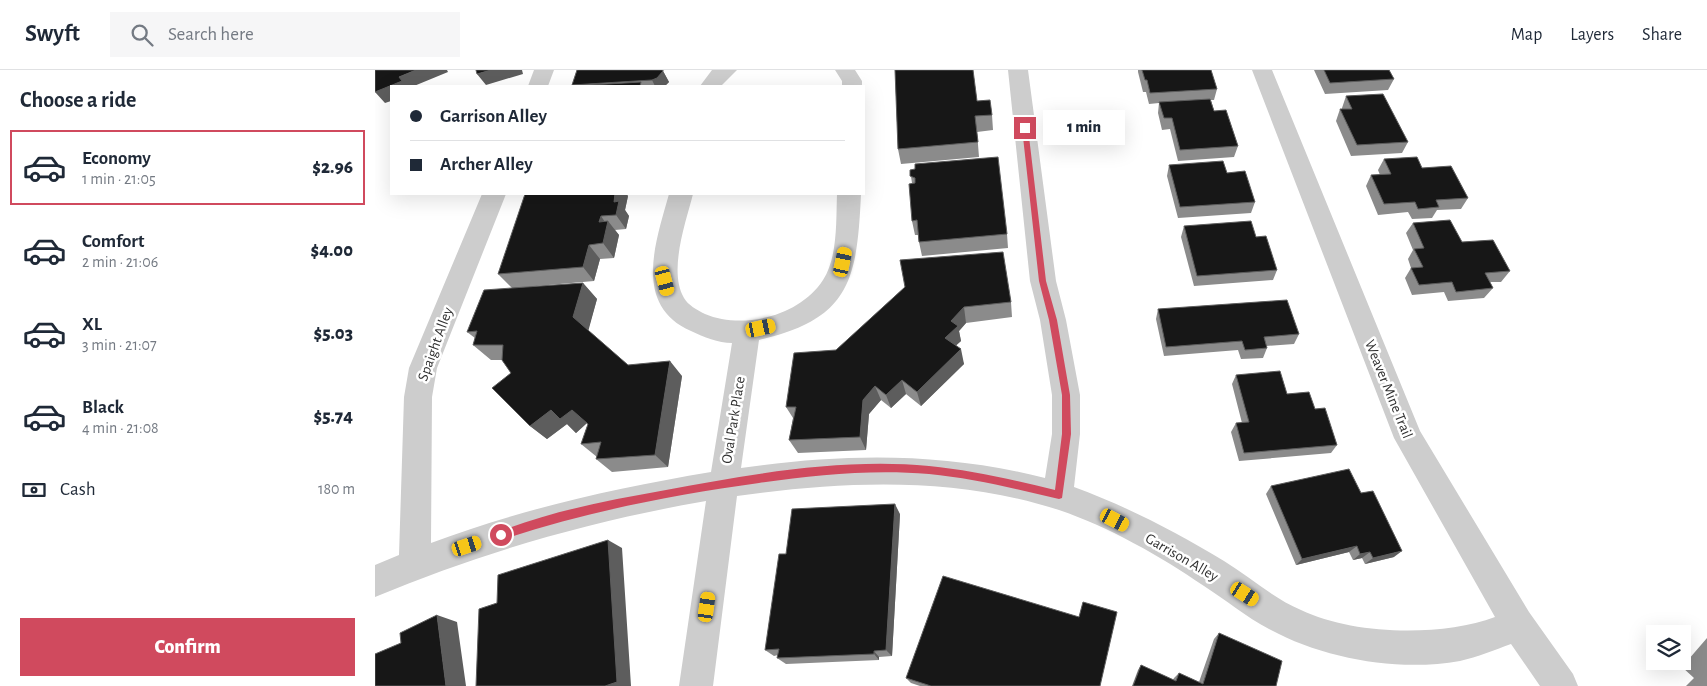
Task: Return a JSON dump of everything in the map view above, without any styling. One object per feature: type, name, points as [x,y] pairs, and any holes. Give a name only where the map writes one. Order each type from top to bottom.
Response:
[{"type":"street","points":[[538,85],[544,70]]},
{"type":"street","points":[[711,85],[727,70]]},
{"type":"street","points":[[845,70],[852,81],[852,85]]},
{"type":"street","points":[[1018,70],[1043,281],[1053,320],[1066,395],[1067,434],[1059,495]]},
{"type":"street","name":"Weaver Mine Trail","points":[[1262,70],[1408,438],[1517,624],[1561,686]]},
{"type":"street","name":"Spaight Alley","points":[[415,563],[417,397],[423,368],[494,195]]},
{"type":"street","points":[[681,195],[665,264],[665,281],[670,299],[681,313],[710,328],[727,332],[747,332],[775,325],[798,316],[818,304],[832,288],[840,272],[845,252],[849,195]]},
{"type":"street","name":"Oval Park Place","points":[[696,686],[747,332]]},
{"type":"street","name":"Garrison Alley","points":[[375,581],[415,563],[535,524],[625,502],[724,484],[817,471],[880,468],[929,470],[971,476],[1059,495],[1143,534],[1201,566],[1289,622],[1322,635],[1361,643],[1413,647],[1454,645],[1487,637],[1517,624]]},
{"type":"building","points":[[375,70],[416,70],[399,77],[402,81],[375,92]]},
{"type":"building","points":[[476,70],[491,70],[477,74]]},
{"type":"building","points":[[577,70],[663,71],[657,78],[652,80],[572,85]]},
{"type":"building","points":[[895,70],[973,70],[977,101],[990,100],[992,115],[975,116],[978,142],[898,149]]},
{"type":"building","points":[[1142,70],[1211,70],[1217,89],[1150,93]]},
{"type":"building","points":[[1324,70],[1389,70],[1394,79],[1330,83]]},
{"type":"building","points":[[641,82],[640,85],[591,85]]},
{"type":"building","points":[[1383,94],[1408,142],[1357,145],[1340,109],[1352,109],[1346,96]]},
{"type":"building","points":[[1210,99],[1214,111],[1226,110],[1238,146],[1180,150],[1172,118],[1164,118],[1159,102]]},
{"type":"building","points":[[998,157],[1007,234],[919,242],[917,220],[912,221],[909,184],[915,183],[915,178],[910,176],[910,170],[915,169],[915,164]]},
{"type":"building","points":[[1417,157],[1422,168],[1451,166],[1468,198],[1436,200],[1439,207],[1418,209],[1415,202],[1384,204],[1371,175],[1391,174],[1384,159]]},
{"type":"building","points":[[1223,161],[1227,173],[1245,171],[1255,202],[1180,207],[1169,165]]},
{"type":"building","points":[[525,195],[615,195],[614,202],[619,201],[616,215],[601,216],[599,222],[608,221],[603,243],[589,245],[583,267],[498,274]]},
{"type":"building","points":[[1450,220],[1462,242],[1493,240],[1510,271],[1485,273],[1493,288],[1456,292],[1452,282],[1419,285],[1411,268],[1423,267],[1414,249],[1424,248],[1413,223]]},
{"type":"building","points":[[1251,221],[1256,237],[1266,236],[1277,270],[1197,276],[1184,226]]},
{"type":"building","points":[[1003,252],[1011,302],[964,307],[951,321],[958,326],[945,338],[961,349],[917,392],[902,380],[886,395],[875,386],[863,400],[860,437],[789,440],[796,407],[786,407],[794,353],[836,350],[905,287],[900,260]]},
{"type":"building","points":[[583,283],[573,317],[628,365],[670,361],[655,455],[596,459],[601,442],[581,444],[588,424],[572,410],[560,419],[551,410],[530,426],[492,388],[511,373],[502,360],[503,345],[473,345],[477,331],[467,332],[484,290]]},
{"type":"building","points":[[1287,300],[1299,334],[1264,337],[1267,348],[1245,350],[1242,341],[1166,347],[1158,309]]},
{"type":"building","points":[[1280,371],[1287,394],[1309,392],[1315,409],[1325,408],[1337,445],[1244,453],[1236,423],[1249,422],[1236,375]]},
{"type":"building","points":[[1349,469],[1361,493],[1373,491],[1402,551],[1373,558],[1370,552],[1360,554],[1357,546],[1302,559],[1271,486]]},
{"type":"building","points":[[895,504],[886,650],[874,651],[874,654],[777,658],[779,649],[765,650],[779,554],[786,554],[792,509]]},
{"type":"building","points":[[608,540],[617,682],[605,686],[476,686],[479,609],[497,603],[498,575]]},
{"type":"building","points":[[943,576],[1079,617],[1083,602],[1117,612],[1100,686],[931,686],[906,678]]},
{"type":"building","points":[[437,615],[446,686],[375,686],[375,654],[401,643],[400,633]]},
{"type":"building","points":[[1219,633],[1282,661],[1276,686],[1133,686],[1141,665],[1176,681],[1179,673],[1203,684]]},
{"type":"route","points":[[501,535],[535,524],[625,502],[724,484],[817,471],[880,468],[929,470],[1015,484],[1059,495],[1067,434],[1066,395],[1053,320],[1043,281],[1025,128]]}]
